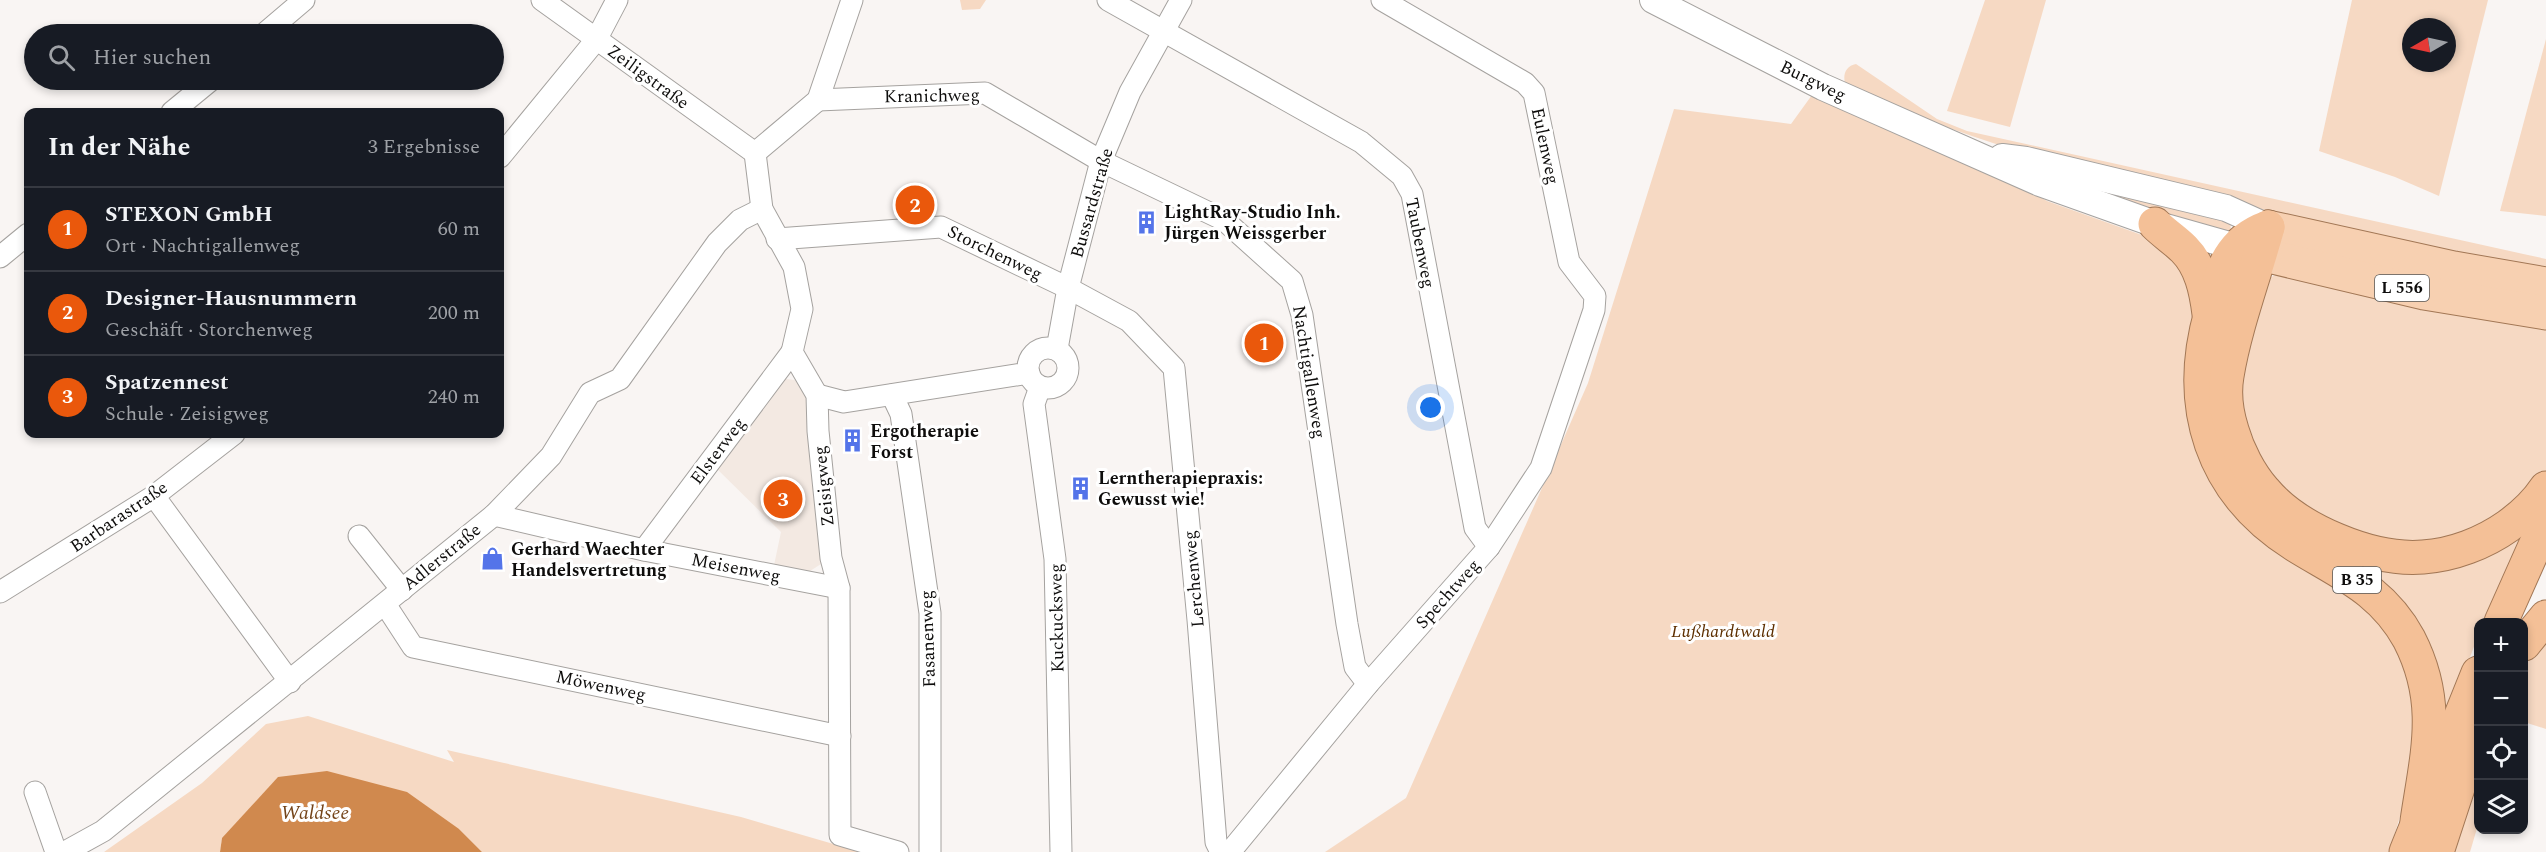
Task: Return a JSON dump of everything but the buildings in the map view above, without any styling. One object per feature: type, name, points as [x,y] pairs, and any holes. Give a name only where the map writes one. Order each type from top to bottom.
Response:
[{"type":"highway","name":"B 35","points":[[2155,224],[2185,250],[2195,264],[2204,282],[2210,316]]},
{"type":"highway","name":"B 35","points":[[2255,242],[2228,257],[2210,316],[2202,353],[2200,385],[2201,402],[2210,443],[2225,475],[2242,500],[2263,522],[2296,545],[2361,583],[2390,610],[2408,638],[2423,671],[2430,700],[2431,732],[2417,820],[2406,852]]},
{"type":"highway","points":[[2255,242],[2226,378],[2228,413],[2232,432],[2245,462],[2264,490],[2286,511],[2323,533],[2358,549],[2394,556],[2423,557],[2475,545],[2495,535],[2521,517],[2546,488]]},
{"type":"highway","points":[[2503,618],[2546,521]]},
{"type":"highway","points":[[2519,618],[2546,558]]},
{"type":"highway","points":[[2528,638],[2546,617]]},
{"type":"highway","points":[[2417,820],[2474,683]]},
{"type":"highway","points":[[2437,852],[2474,739]]},
{"type":"main road","name":"L 556","points":[[2255,242],[2454,268],[2546,284]]},
{"type":"main road","name":"L 556","points":[[2255,242],[2424,293],[2546,313]]},
{"type":"street","points":[[276,24],[304,0]]},
{"type":"street","name":"Zeiligstraße","points":[[542,0],[755,153]]},
{"type":"street","points":[[504,151],[596,40],[617,0]]},
{"type":"street","points":[[792,352],[802,309],[794,267],[762,209],[755,153],[818,100],[852,0]]},
{"type":"street","name":"Taubenweg","points":[[1108,0],[1360,142],[1402,176],[1412,194],[1475,528],[1489,547]]},
{"type":"street","name":"Bussardstraße","points":[[1057,349],[1068,288],[1101,161],[1130,92],[1181,0]]},
{"type":"street","name":"Eulenweg","points":[[1382,0],[1525,83],[1534,93],[1569,262],[1595,296]]},
{"type":"street","name":"Burgweg","points":[[1653,0],[1823,87],[2040,183],[2155,224],[2255,242]]},
{"type":"street","points":[[177,108],[199,90]]},
{"type":"street","name":"Kranichweg","points":[[818,100],[985,93],[1101,161]]},
{"type":"street","name":"Burgweg","points":[[1977,154],[2026,160],[2226,208],[2255,242]]},
{"type":"street","name":"Nachtigallenweg","points":[[1101,161],[1224,220],[1292,282],[1302,315],[1355,667],[1368,684]]},
{"type":"street","name":"Adlerstraße","points":[[65,852],[103,831],[494,515],[551,456],[590,393],[620,379],[717,243],[740,220],[762,209]]},
{"type":"street","name":"Storchenweg","points":[[777,239],[941,227],[1068,288]]},
{"type":"street","points":[[0,257],[24,237]]},
{"type":"street","name":"Lerchenweg","points":[[1068,288],[1129,321],[1174,368],[1216,842],[1221,852]]},
{"type":"street","name":"Spechtweg","points":[[1230,852],[1368,684],[1489,547],[1541,468],[1594,310],[1595,296]]},
{"type":"street","points":[[817,395],[844,402],[892,394],[1034,380],[1054,388],[1066,380],[1069,366],[1067,359],[1057,349],[1044,348],[1033,355],[1028,366],[1034,380]]},
{"type":"street","name":"Zeisigweg","points":[[792,352],[817,395],[818,431],[831,558],[839,588],[840,835],[898,852]]},
{"type":"street","name":"Elsterweg","points":[[644,550],[792,352]]},
{"type":"street","name":"Kuckucksweg","points":[[1034,380],[1034,404],[1055,559],[1061,852]]},
{"type":"street","name":"Fasanenweg","points":[[892,394],[901,414],[930,613],[930,852]]},
{"type":"street","name":"Barbarastraße","points":[[0,592],[154,496],[229,438]]},
{"type":"street","points":[[154,496],[290,682]]},
{"type":"street","name":"Meisenweg","points":[[494,515],[644,550],[839,588]]},
{"type":"street","points":[[359,536],[402,590]]},
{"type":"street","name":"Möwenweg","points":[[385,604],[413,647],[840,736]]},
{"type":"street","points":[[35,792],[56,852]]},
{"type":"shaded area","points":[[780,378],[801,381],[806,389],[824,551],[821,564],[807,573],[773,570],[781,532],[714,466]]},
{"type":"green space","points":[[960,0],[986,0],[980,9],[962,10]]},
{"type":"green space","points":[[1985,0],[2046,0],[2010,127],[1947,111]]},
{"type":"green space","points":[[2352,0],[2488,0],[2439,196],[2395,177],[2319,151]]},
{"type":"green space","points":[[2546,39],[2546,216],[2500,211]]},
{"type":"green space","points":[[1856,64],[1937,119],[1967,131],[2546,259],[2546,268],[2413,244],[2017,150],[1930,121],[1846,86],[1845,72]]},
{"type":"green space","name":"Lußhardtwald","points":[[1812,95],[2016,183],[2047,201],[2167,244],[2197,295],[2186,361],[2187,403],[2330,573],[2390,628],[2415,690],[2419,756],[2389,852],[1325,852],[1406,798],[1588,383],[1674,109],[1791,124]]},
{"type":"green space","points":[[2027,165],[2230,220],[2231,231],[2227,235],[2219,235]]},
{"type":"green space","points":[[2283,272],[2546,319],[2546,477],[2514,513],[2435,548],[2360,540],[2266,480],[2236,391],[2265,285],[2271,277]]},
{"type":"green space","points":[[2219,420],[2337,549],[2524,532],[2486,618],[2474,618],[2474,647],[2443,729],[2437,678],[2233,467]]},
{"type":"green space","points":[[2546,628],[2546,729],[2528,723],[2528,653]]},
{"type":"green space","points":[[308,716],[454,762],[447,750],[741,817],[861,852],[482,852],[459,829],[222,838],[220,852],[104,852],[202,783],[266,724]]},
{"type":"green space","points":[[2474,776],[2475,834],[2470,852],[2448,852]]},
{"type":"water","name":"Waldsee","points":[[327,771],[407,792],[459,829],[482,852],[220,852],[222,838],[278,777]]},
{"type":"place","name":"Designer-Hausnummern","points":[[915,205]]},
{"type":"place","name":"LightRay-Studio Inh. Jürgen Weissgerber","points":[[1146,222]]},
{"type":"place","name":"STEXON GmbH","points":[[1264,343]]},
{"type":"place","name":"Ergotherapie Forst","points":[[852,441]]},
{"type":"place","name":"Lerntherapiepraxis: Gewusst wie!","points":[[1080,488]]},
{"type":"place","name":"Spatzennest","points":[[783,499]]},
{"type":"place","name":"Gerhard Waechter Handelsvertretung","points":[[493,559]]}]
